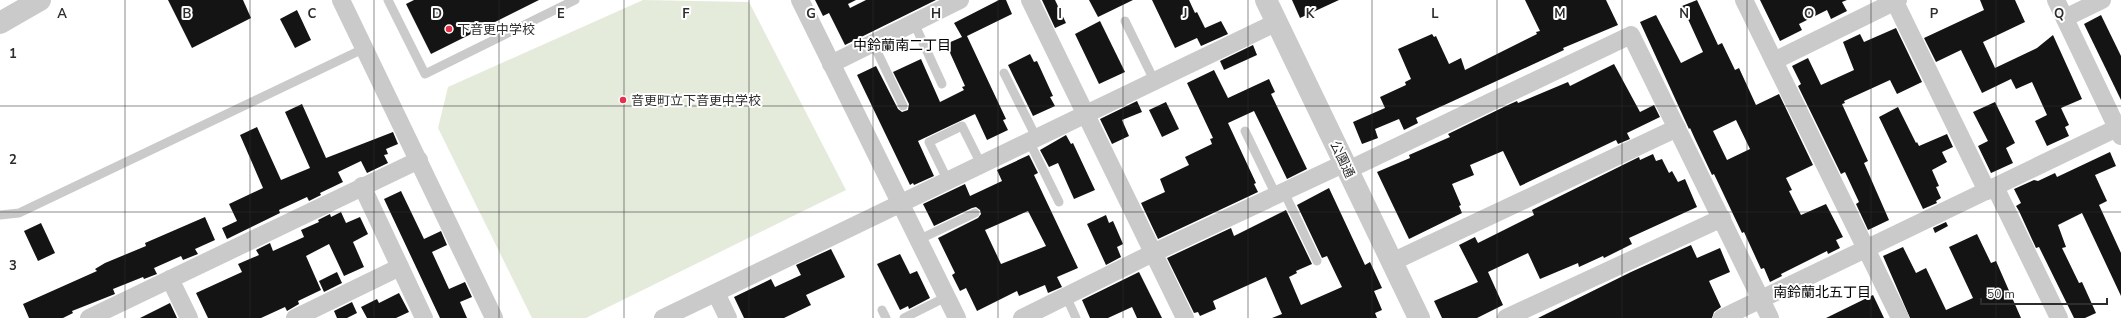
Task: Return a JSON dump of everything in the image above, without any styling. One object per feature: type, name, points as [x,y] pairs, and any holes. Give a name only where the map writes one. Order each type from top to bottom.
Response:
[{"type":"street","points":[[0,23],[40,0]]},
{"type":"street","points":[[342,0],[494,318]]},
{"type":"street","points":[[800,0],[957,318]]},
{"type":"street","points":[[831,64],[960,0]]},
{"type":"street","points":[[1030,0],[1185,318]]},
{"type":"street","name":"公園通","points":[[1266,0],[1392,262],[1415,317]]},
{"type":"street","points":[[1744,0],[1867,248],[1900,318]]},
{"type":"street","points":[[1722,318],[1991,189],[2120,130],[2056,0]]},
{"type":"street","points":[[2065,18],[2102,0]]},
{"type":"street","points":[[1774,61],[1896,1],[1991,189],[2059,318]]},
{"type":"street","points":[[663,318],[1277,22]]},
{"type":"street","points":[[1022,318],[1152,253],[1280,193],[1346,166],[1631,35],[1770,318]]},
{"type":"street","points":[[1392,262],[1677,128]]},
{"type":"street","points":[[89,318],[419,160]]},
{"type":"street","points":[[362,186],[424,318]]},
{"type":"street","points":[[1506,318],[1722,218]]},
{"type":"street","points":[[295,318],[400,267]]},
{"type":"street","points":[[170,279],[189,318]]},
{"type":"street","points":[[716,293],[728,318]]},
{"type":"lane","points":[[388,0],[425,74],[575,0]]},
{"type":"lane","points":[[1125,21],[1154,80]]},
{"type":"lane","points":[[914,23],[942,84]]},
{"type":"lane","points":[[873,43],[904,106]]},
{"type":"lane","points":[[0,216],[20,213],[365,48]]},
{"type":"lane","points":[[1004,73],[1059,202]]},
{"type":"lane","points":[[948,180],[929,142],[962,126],[981,164]]},
{"type":"lane","points":[[1245,131],[1317,261]]},
{"type":"lane","points":[[918,240],[976,213]]},
{"type":"lane","points":[[904,318],[946,296]]},
{"type":"lane","points":[[1066,296],[1076,318]]},
{"type":"green space","name":"音更町立下音更中学校","points":[[643,0],[749,2],[846,190],[586,318],[532,318],[438,128],[448,87]]},
{"type":"building","points":[[168,0],[243,0],[251,18],[192,48]]},
{"type":"building","name":"下音更中学校","points":[[414,0],[539,0],[431,54],[406,4]]},
{"type":"building","points":[[815,0],[856,0],[848,4],[850,8],[866,0],[936,0],[845,45],[829,13],[823,16]]},
{"type":"building","points":[[999,0],[1006,0],[1012,14],[967,36],[1006,119],[1003,120],[1008,130],[987,140],[975,114],[918,141],[934,176],[914,185],[913,183],[910,185],[857,75],[876,66],[898,109],[902,112],[908,110],[909,104],[893,72],[921,59],[940,102],[964,90],[962,87],[965,86],[946,44],[962,37],[954,23]]},
{"type":"building","points":[[1042,0],[1055,0],[1066,23],[1055,28]]},
{"type":"building","points":[[1089,0],[1133,0],[1098,17]]},
{"type":"building","points":[[1152,0],[1189,0],[1195,13],[1197,12],[1205,28],[1221,21],[1228,34],[1201,46],[1197,38],[1175,48]]},
{"type":"building","points":[[1292,0],[1339,0],[1300,18]]},
{"type":"building","points":[[1525,0],[1606,0],[1618,25],[1563,48],[1564,50],[1416,118],[1418,123],[1404,130],[1399,119],[1375,129],[1378,138],[1362,144],[1353,122],[1385,108],[1380,97],[1406,85],[1405,82],[1411,79],[1398,49],[1432,34],[1434,37],[1436,36],[1449,64],[1461,58],[1465,70],[1537,34],[1536,32],[1540,31]]},
{"type":"building","points":[[1697,0],[1718,45],[1722,43],[1735,70],[1739,68],[1756,105],[1779,94],[1813,165],[1786,178],[1792,190],[1789,191],[1801,215],[1826,204],[1843,237],[1836,240],[1840,248],[1828,254],[1827,251],[1781,274],[1782,276],[1770,282],[1764,268],[1761,269],[1744,232],[1742,233],[1714,174],[1712,175],[1690,128],[1689,129],[1640,22],[1656,15],[1681,63],[1703,52],[1682,6]],"holes":[[[1736,120],[1750,149],[1727,160],[1713,131]]]},
{"type":"building","points":[[1760,0],[1847,0],[1842,2],[1847,11],[1831,19],[1827,10],[1799,24],[1802,30],[1780,41]]},
{"type":"building","points":[[1980,0],[2015,0],[2025,22],[1983,42],[1995,68],[2037,48],[2053,35],[2082,99],[2061,108],[2069,125],[2065,127],[2069,136],[2047,146],[2035,121],[2047,115],[2032,82],[2016,89],[2011,79],[1982,93],[1961,50],[1936,62],[1924,38],[1984,10]]},
{"type":"building","points":[[297,10],[311,40],[295,48],[280,19]]},
{"type":"building","points":[[2101,15],[2121,56],[2121,100],[2084,24]]},
{"type":"building","points":[[1100,21],[1125,72],[1099,84],[1075,34]]},
{"type":"building","points":[[1896,28],[1922,82],[1897,94],[1890,80],[1844,101],[1845,103],[1842,104],[1868,161],[1864,163],[1889,220],[1868,230],[1856,204],[1859,202],[1845,172],[1841,174],[1798,86],[1801,84],[1792,66],[1808,58],[1821,85],[1854,70],[1843,42],[1860,34],[1864,42]]},
{"type":"building","points":[[1253,45],[1257,55],[1224,70],[1220,61]]},
{"type":"building","points":[[1030,54],[1034,62],[1037,61],[1053,96],[1050,97],[1055,106],[1033,116],[1008,65]]},
{"type":"building","points":[[1614,64],[1640,112],[1654,105],[1660,117],[1627,133],[1630,139],[1618,144],[1616,140],[1520,186],[1503,151],[1470,165],[1474,175],[1452,184],[1461,205],[1459,206],[1462,213],[1409,239],[1377,172],[1410,158],[1409,155],[1450,137],[1448,134],[1508,105],[1517,101],[1518,103],[1568,82],[1570,86]]},
{"type":"building","points":[[1214,70],[1228,98],[1269,79],[1275,92],[1271,94],[1307,169],[1287,179],[1254,111],[1228,123],[1256,183],[1254,184],[1258,192],[1158,239],[1141,203],[1165,192],[1160,179],[1189,165],[1185,157],[1212,144],[1210,139],[1213,138],[1187,83]]},
{"type":"building","points":[[1137,101],[1142,112],[1122,120],[1129,136],[1112,144],[1100,119]]},
{"type":"building","points":[[1166,102],[1179,129],[1162,137],[1149,110]]},
{"type":"building","points":[[1995,102],[2015,143],[2006,148],[2013,163],[1991,173],[1978,146],[1988,141],[1973,112]]},
{"type":"building","points":[[302,104],[326,158],[393,132],[398,144],[386,149],[388,154],[384,155],[388,163],[367,173],[361,161],[338,172],[343,182],[320,193],[321,195],[309,201],[307,197],[279,210],[280,213],[227,239],[222,228],[237,221],[229,204],[263,188],[240,135],[257,127],[281,180],[310,168],[285,112]]},
{"type":"building","points":[[1898,107],[1916,143],[1917,142],[1919,146],[1947,134],[1953,147],[1942,152],[1947,162],[1932,170],[1939,186],[1936,187],[1941,198],[1936,201],[1937,203],[1923,209],[1879,117]]},
{"type":"building","points":[[1066,135],[1071,144],[1073,143],[1095,190],[1074,199],[1058,163],[1049,167],[1040,150]]},
{"type":"building","points":[[2110,152],[2116,166],[2095,175],[2107,201],[2099,205],[2121,253],[2121,296],[2082,213],[2058,225],[2066,247],[2062,248],[2079,283],[2082,282],[2096,313],[2085,318],[2074,318],[2039,247],[2036,248],[2016,206],[2021,203],[2014,189],[2034,180],[2038,181],[2055,173],[2057,177]]},
{"type":"building","points":[[1653,154],[1656,161],[1662,159],[1669,173],[1672,171],[1678,182],[1685,179],[1697,207],[1629,238],[1632,244],[1604,258],[1603,256],[1579,267],[1578,263],[1540,279],[1528,253],[1488,272],[1503,305],[1477,318],[1442,318],[1434,301],[1478,282],[1459,245],[1475,237],[1478,243],[1534,215],[1532,210],[1639,157],[1640,160]]},
{"type":"building","points":[[1029,155],[1038,173],[1034,175],[1078,268],[1057,277],[1062,287],[1048,293],[1045,285],[1019,296],[1017,291],[977,311],[966,288],[960,291],[952,275],[955,273],[938,238],[978,218],[981,214],[980,210],[976,207],[972,208],[934,226],[923,204],[965,184],[970,196],[1002,181],[997,170]],"holes":[[[1028,211],[1046,246],[1001,264],[985,230]]]},
{"type":"building","points":[[1329,188],[1365,265],[1370,262],[1382,288],[1374,291],[1382,310],[1375,313],[1377,318],[1272,318],[1282,314],[1266,277],[1213,301],[1216,309],[1200,316],[1198,312],[1194,313],[1167,258],[1231,228],[1234,236],[1286,210],[1312,264],[1296,271],[1297,273],[1289,277],[1301,305],[1342,287],[1327,256],[1322,258],[1297,205]]},
{"type":"building","points":[[401,191],[424,239],[441,231],[447,245],[432,252],[449,289],[465,282],[472,297],[460,302],[467,318],[440,318],[384,199]]},
{"type":"building","points":[[341,212],[346,223],[360,217],[368,234],[353,242],[364,267],[344,276],[329,244],[306,256],[321,290],[298,301],[299,304],[287,311],[285,307],[261,318],[208,318],[196,293],[242,272],[238,264],[259,255],[256,250],[270,243],[273,251],[304,237],[301,230],[319,222],[318,220],[330,214],[331,217]]},
{"type":"building","points":[[1106,215],[1109,223],[1113,221],[1123,244],[1117,247],[1121,257],[1106,265],[1087,224]]},
{"type":"building","points":[[205,217],[215,240],[195,249],[198,254],[183,260],[181,256],[154,268],[157,274],[144,279],[143,277],[113,289],[115,294],[72,311],[73,313],[63,318],[29,318],[23,304],[97,271],[95,269],[105,263],[146,246],[145,243]]},
{"type":"building","points":[[1946,222],[1948,226],[1935,233],[1933,228]]},
{"type":"building","points":[[41,223],[55,253],[38,261],[24,231]]},
{"type":"building","points":[[1977,234],[1991,263],[1996,261],[2021,318],[1910,318],[1883,256],[1903,247],[1916,273],[1926,268],[1946,310],[1973,298],[1949,247]]},
{"type":"building","points":[[1691,245],[1697,258],[1720,248],[1730,272],[1709,281],[1721,307],[1714,312],[1712,318],[1538,318],[1631,272]]},
{"type":"building","points":[[831,249],[845,277],[806,295],[811,305],[784,318],[744,318],[734,297],[771,279],[775,287],[801,275],[796,265]]},
{"type":"building","points":[[900,254],[910,274],[917,271],[930,298],[909,309],[908,306],[900,310],[877,264]]},
{"type":"building","points":[[337,272],[342,283],[324,292],[319,281]]},
{"type":"building","points":[[1139,272],[1162,318],[1137,318],[1132,307],[1108,318],[1090,318],[1082,300]]},
{"type":"building","points":[[399,293],[409,312],[396,318],[367,318],[361,307],[377,299],[379,303]]},
{"type":"building","points":[[1873,295],[1884,318],[1826,318]]},
{"type":"building","points":[[352,302],[357,313],[347,318],[337,318],[334,311]]},
{"type":"building","points":[[170,303],[177,318],[140,318]]},
{"type":"place","name":"下音更中学校","points":[[449,29]]},
{"type":"place","name":"音更町立下音更中学校","points":[[623,100]]},
{"type":"district","name":"中鈴蘭南二丁目","points":[[902,45]]},
{"type":"district","name":"南鈴蘭北五丁目","points":[[1822,292]]}]
